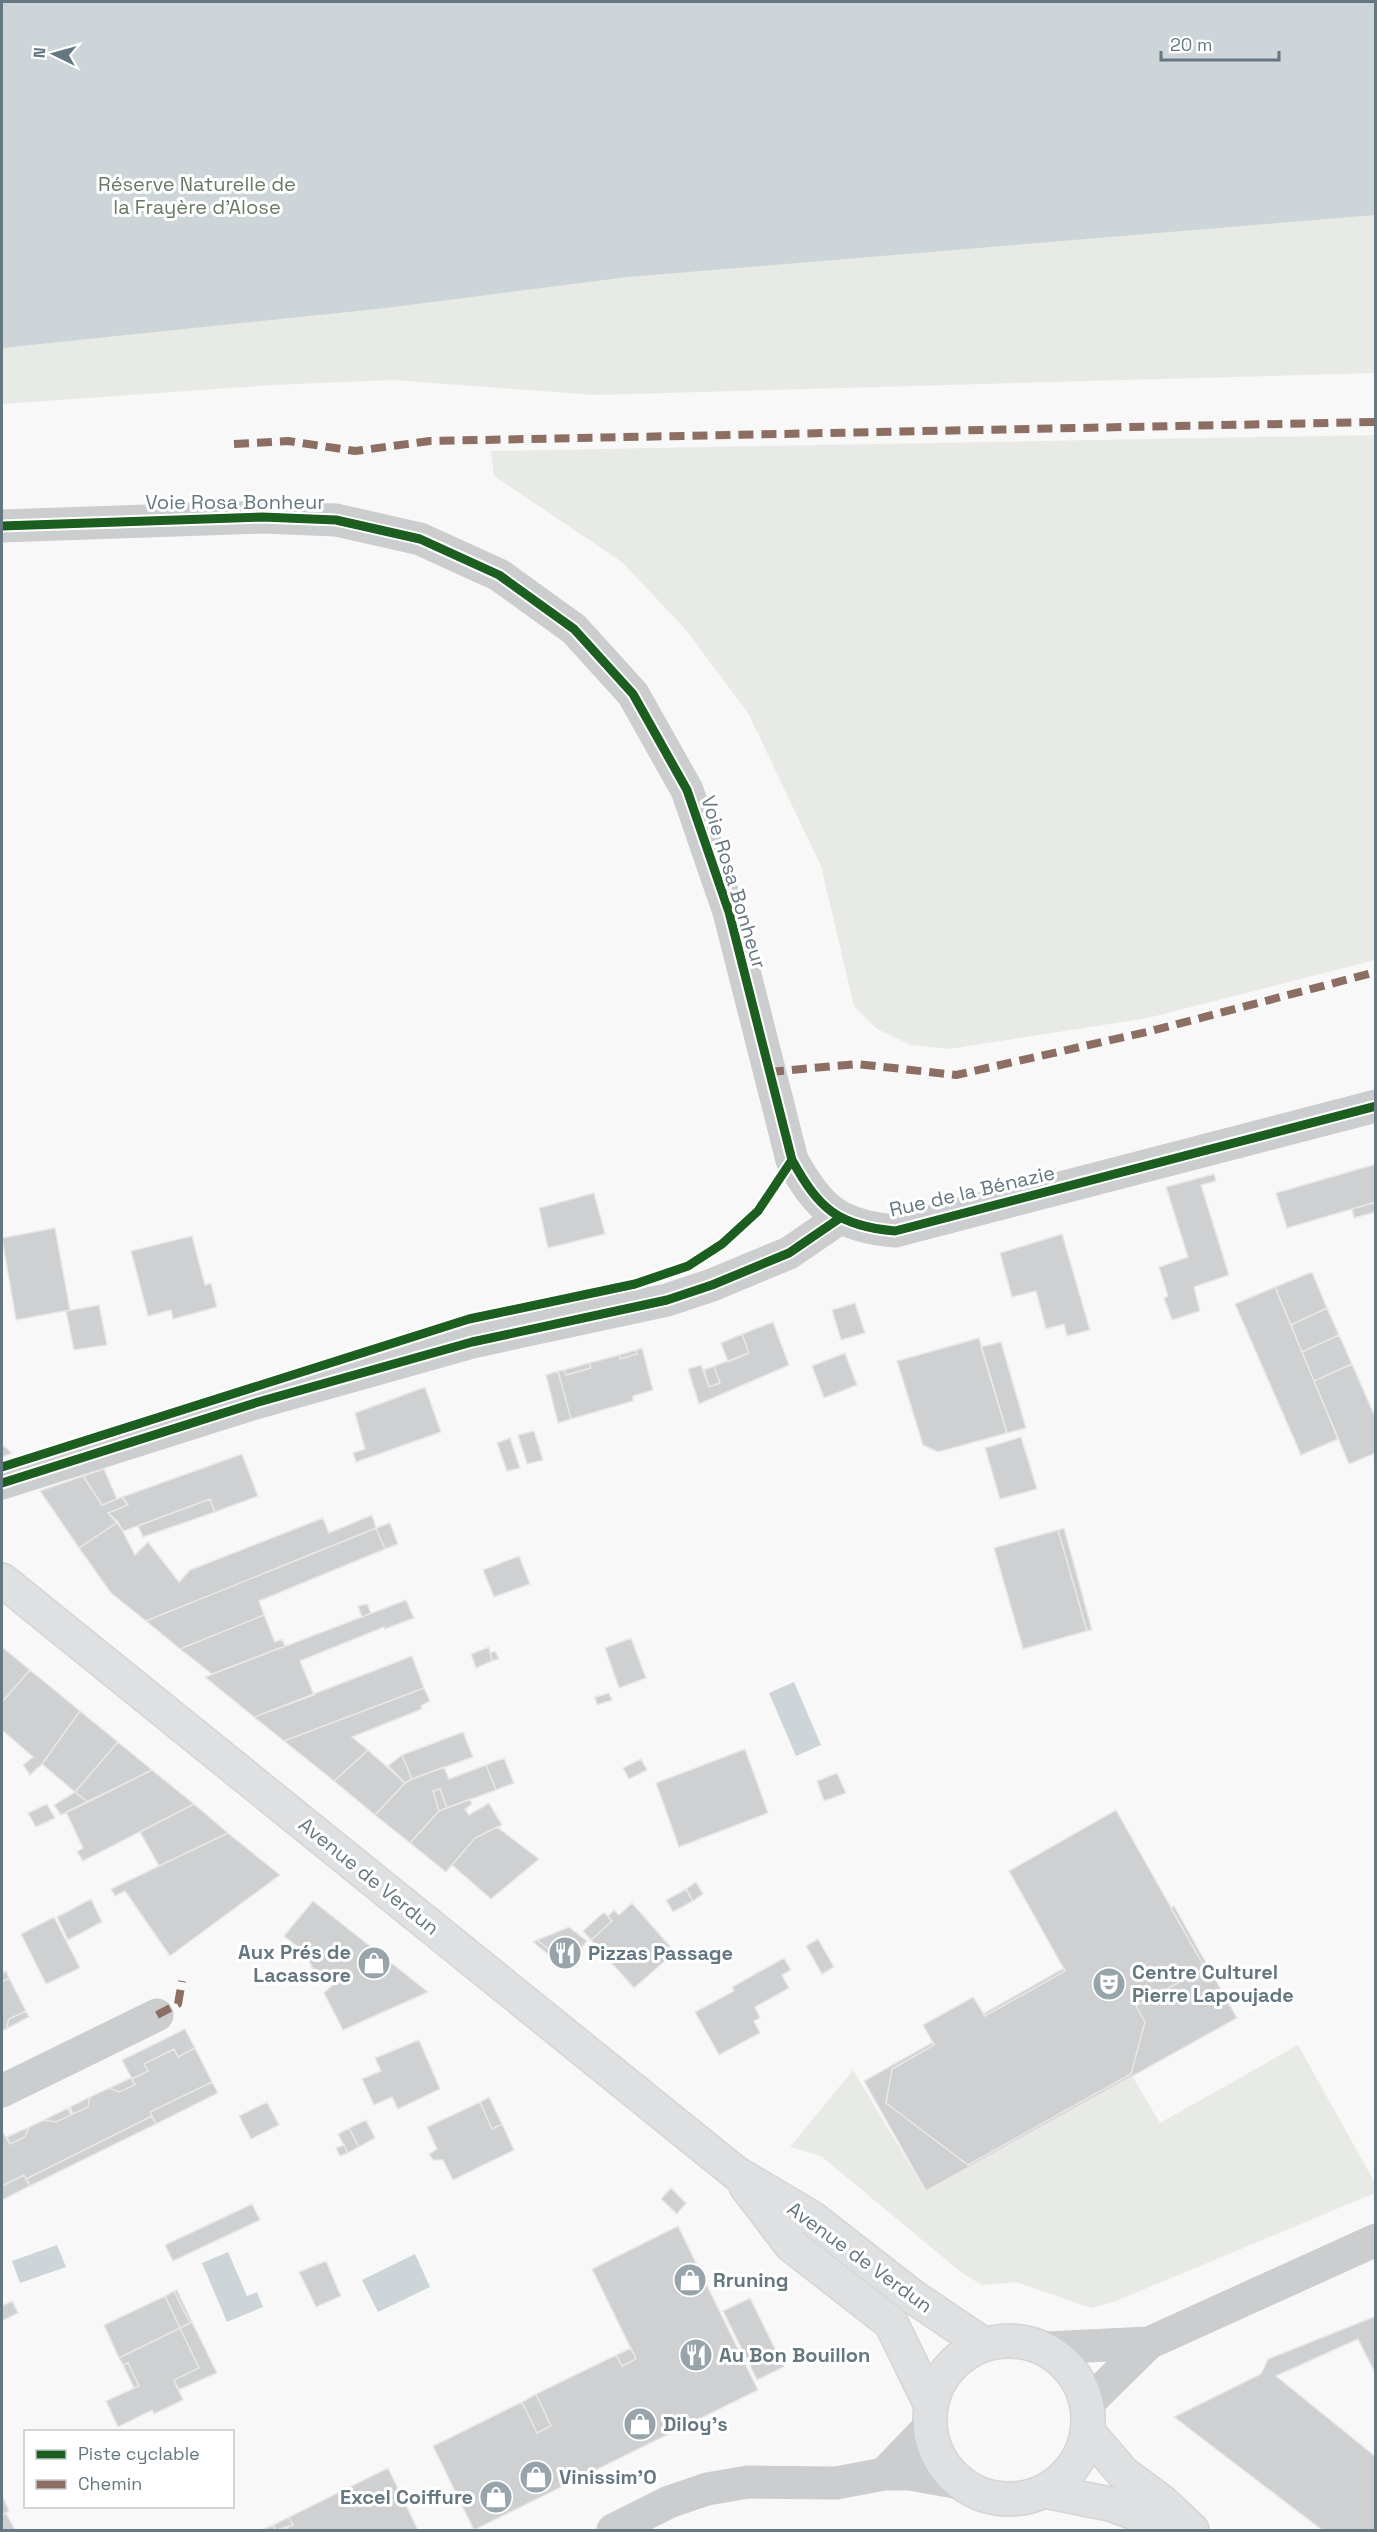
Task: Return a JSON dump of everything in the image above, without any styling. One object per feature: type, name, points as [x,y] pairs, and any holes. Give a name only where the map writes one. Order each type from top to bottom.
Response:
[{"type":"main road","name":"Avenue de Verdun","points":[[2,1580],[736,2173],[812,2218],[912,2296],[982,2344]]},
{"type":"main road","name":"Avenue de Verdun","points":[[736,2173],[792,2245],[891,2323],[930,2415]]},
{"type":"main road","points":[[1088,2418],[1083,2451],[1073,2467],[1045,2491],[1023,2498],[1002,2499],[980,2494],[960,2483],[945,2467],[934,2448],[930,2415],[941,2379],[959,2358],[982,2344],[1004,2340],[1025,2341],[1046,2348],[1061,2358],[1073,2371],[1088,2418],[1123,2473],[1161,2500],[1192,2530]]},
{"type":"main road","points":[[1045,2491],[1110,2504],[1181,2530]]},
{"type":"street","name":"Voie Rosa Bonheur","points":[[2,526],[262,517],[336,520],[420,539],[499,575],[574,629],[633,694],[687,790],[729,912],[792,1160],[811,1194],[840,1218]]},
{"type":"street","name":"Rue de la Bénazie","points":[[840,1218],[868,1229],[896,1231],[1376,1107]]},
{"type":"street","points":[[2,1483],[255,1403],[472,1342],[678,1296],[789,1253],[840,1218]]},
{"type":"street","points":[[2,2091],[157,2014]]},
{"type":"street","points":[[1046,2348],[1149,2343],[1376,2240]]},
{"type":"street","points":[[1088,2418],[1149,2343]]},
{"type":"street","points":[[884,2474],[930,2415]]},
{"type":"street","points":[[613,2530],[669,2502],[707,2489],[748,2482],[836,2483],[884,2474],[936,2476],[960,2483]]},
{"type":"green space","name":"Réserve Naturelle de la Frayère d'Alose","points":[[2,2],[1375,2],[1375,373],[594,395],[393,380],[272,385],[2,404]]},
{"type":"green space","points":[[1375,435],[1375,960],[1148,1018],[949,1049],[911,1045],[877,1029],[854,1006],[821,866],[748,713],[686,630],[622,562],[494,476],[491,451]]},
{"type":"green space","points":[[1298,2045],[1375,2183],[1375,2193],[1116,2301],[1091,2308],[1016,2282],[982,2285],[962,2273],[821,2156],[790,2147],[853,2070],[926,2192],[1131,2074],[1160,2123]]},
{"type":"shaded area","name":"Réserve Naturelle de la Frayère d'Alose","points":[[2,2],[1375,2],[1375,215],[628,277],[386,308],[2,348]]},
{"type":"shaded area","points":[[794,1682],[821,1745],[796,1756],[769,1693]]},
{"type":"shaded area","points":[[57,2245],[66,2267],[20,2283],[12,2261]]},
{"type":"shaded area","points":[[228,2252],[247,2296],[257,2292],[263,2307],[227,2322],[202,2263]]},
{"type":"shaded area","points":[[415,2254],[430,2287],[378,2312],[362,2280]]},
{"type":"building","points":[[1376,1164],[1376,1202],[1287,1228],[1276,1193]]},
{"type":"building","points":[[1214,1174],[1216,1181],[1201,1185],[1229,1275],[1194,1287],[1200,1311],[1172,1320],[1164,1298],[1168,1296],[1159,1267],[1188,1257],[1166,1187]]},
{"type":"building","points":[[594,1193],[605,1234],[548,1248],[539,1208]]},
{"type":"building","points":[[1376,1202],[1376,1212],[1354,1218],[1352,1209]]},
{"type":"building","points":[[55,1228],[70,1310],[16,1320],[2,1238]]},
{"type":"building","points":[[1062,1234],[1090,1330],[1067,1336],[1064,1324],[1046,1329],[1036,1291],[1012,1297],[1000,1253]]},
{"type":"building","points":[[192,1236],[205,1285],[211,1283],[217,1307],[173,1319],[171,1310],[148,1316],[131,1251]]},
{"type":"building","points":[[1312,1272],[1327,1308],[1291,1325],[1275,1287]]},
{"type":"building","points":[[1275,1287],[1338,1439],[1301,1455],[1235,1304]]},
{"type":"building","points":[[855,1303],[865,1333],[841,1340],[832,1310]]},
{"type":"building","points":[[99,1305],[107,1345],[74,1350],[66,1311]]},
{"type":"building","points":[[1327,1308],[1339,1335],[1302,1352],[1291,1325]]},
{"type":"building","points":[[773,1322],[789,1365],[699,1404],[688,1369],[701,1365],[709,1387],[720,1383],[714,1366],[749,1353],[742,1334]]},
{"type":"building","points":[[742,1334],[749,1353],[728,1362],[721,1343]]},
{"type":"building","points":[[1339,1335],[1352,1364],[1314,1381],[1302,1352]]},
{"type":"building","points":[[979,1338],[1007,1433],[938,1452],[923,1445],[897,1361]]},
{"type":"building","points":[[1001,1342],[1026,1428],[1007,1433],[981,1347]]},
{"type":"building","points":[[642,1348],[653,1390],[633,1396],[633,1401],[571,1419],[558,1371],[564,1370],[566,1375],[591,1368],[589,1363],[619,1355],[620,1359],[637,1354],[636,1350]]},
{"type":"building","points":[[636,1350],[637,1354],[620,1359],[619,1355]]},
{"type":"building","points":[[845,1353],[857,1385],[824,1398],[812,1366]]},
{"type":"building","points":[[589,1363],[591,1368],[566,1375],[564,1370]]},
{"type":"building","points":[[1352,1364],[1376,1419],[1376,1453],[1349,1464],[1314,1381]]},
{"type":"building","points":[[714,1366],[720,1383],[709,1387],[704,1370]]},
{"type":"building","points":[[558,1371],[571,1419],[558,1423],[546,1375]]},
{"type":"building","points":[[425,1387],[441,1432],[356,1462],[353,1453],[365,1449],[355,1413]]},
{"type":"building","points":[[534,1431],[543,1460],[527,1464],[518,1435]]},
{"type":"building","points":[[1021,1437],[1037,1489],[1000,1499],[985,1448]]},
{"type":"building","points":[[510,1438],[520,1468],[507,1471],[497,1443]]},
{"type":"building","points":[[2,1446],[4,1446],[12,1453],[2,1457]]},
{"type":"building","points":[[242,1454],[258,1496],[215,1512],[210,1499],[124,1531],[108,1513],[128,1505],[122,1497]]},
{"type":"building","points":[[104,1469],[117,1499],[102,1505],[83,1476]]},
{"type":"building","points":[[83,1476],[102,1505],[122,1497],[128,1505],[108,1513],[118,1522],[79,1548],[40,1491]]},
{"type":"building","points":[[210,1499],[215,1512],[143,1537],[138,1526]]},
{"type":"building","points":[[372,1515],[376,1528],[146,1621],[111,1593],[79,1548],[118,1522],[135,1555],[148,1542],[179,1582],[190,1570],[323,1518],[329,1533]]},
{"type":"building","points":[[390,1523],[398,1544],[385,1549],[376,1528]]},
{"type":"building","points":[[376,1528],[385,1549],[259,1601],[264,1615],[180,1649],[146,1621]]},
{"type":"building","points":[[1064,1528],[1092,1630],[1087,1631],[1058,1530]]},
{"type":"building","points":[[1058,1530],[1087,1631],[1023,1649],[994,1548]]},
{"type":"building","points":[[519,1556],[530,1584],[494,1597],[483,1570]]},
{"type":"building","points":[[406,1600],[414,1618],[385,1629],[384,1627],[300,1661],[314,1695],[254,1717],[205,1677]]},
{"type":"building","points":[[367,1604],[371,1613],[362,1617],[358,1606]]},
{"type":"building","points":[[264,1615],[275,1642],[282,1639],[285,1646],[212,1674],[180,1649]]},
{"type":"building","points":[[631,1638],[646,1678],[619,1688],[605,1648]]},
{"type":"building","points":[[2,1647],[30,1670],[2,1702]]},
{"type":"building","points":[[489,1647],[492,1661],[476,1668],[471,1654]]},
{"type":"building","points":[[495,1651],[499,1659],[492,1661],[490,1653]]},
{"type":"building","points":[[412,1656],[424,1688],[284,1741],[254,1717]]},
{"type":"building","points":[[30,1670],[80,1711],[42,1764],[30,1775],[23,1765],[33,1757],[2,1730],[2,1702]]},
{"type":"building","points":[[424,1688],[430,1701],[421,1706],[422,1709],[352,1737],[368,1750],[334,1781],[284,1741]]},
{"type":"building","points":[[609,1693],[612,1700],[597,1705],[595,1697]]},
{"type":"building","points":[[80,1711],[118,1742],[75,1792],[42,1764]]},
{"type":"building","points":[[463,1732],[473,1757],[412,1779],[402,1755]]},
{"type":"building","points":[[118,1742],[152,1770],[88,1802],[75,1792]]},
{"type":"building","points":[[745,1749],[768,1813],[679,1847],[656,1783]]},
{"type":"building","points":[[368,1750],[405,1783],[375,1815],[334,1781]]},
{"type":"building","points":[[402,1755],[412,1779],[405,1783],[388,1766]]},
{"type":"building","points":[[504,1758],[514,1783],[496,1790],[486,1765]]},
{"type":"building","points":[[641,1759],[647,1770],[629,1779],[623,1768]]},
{"type":"building","points":[[486,1765],[496,1790],[447,1808],[440,1789],[433,1791],[439,1811],[410,1843],[375,1815],[405,1783],[412,1779],[444,1767],[449,1779]]},
{"type":"building","points":[[152,1770],[194,1804],[83,1861],[77,1852],[83,1848],[66,1812]]},
{"type":"building","points":[[837,1773],[846,1793],[824,1801],[817,1781]]},
{"type":"building","points":[[440,1789],[447,1808],[439,1811],[433,1791]]},
{"type":"building","points":[[75,1792],[88,1802],[61,1815],[54,1805]]},
{"type":"building","points":[[470,1799],[472,1804],[465,1809],[469,1815],[489,1803],[502,1825],[475,1838],[446,1872],[410,1843],[439,1811]]},
{"type":"building","points":[[47,1804],[55,1818],[36,1827],[28,1813]]},
{"type":"building","points":[[194,1804],[228,1833],[159,1866],[140,1832]]},
{"type":"building","name":"Centre Culturel Pierre Lapoujade","points":[[1116,1810],[1205,1968],[1136,2006],[1145,2022],[1131,2074],[968,2165],[886,2103],[892,2069],[934,2045],[923,2025],[973,1997],[985,2016],[1065,1971],[1009,1871]]},
{"type":"building","points":[[497,1827],[539,1859],[491,1899],[452,1865],[475,1838]]},
{"type":"building","points":[[228,1833],[280,1875],[170,1956],[125,1891],[115,1896],[111,1889]]},
{"type":"building","points":[[696,1882],[703,1894],[693,1901],[686,1889]]},
{"type":"building","points":[[686,1889],[693,1901],[673,1912],[666,1900]]},
{"type":"building","points":[[91,1899],[102,1922],[68,1940],[57,1917]]},
{"type":"building","points":[[313,1901],[428,1992],[343,2030],[324,1993],[339,1979],[313,1969],[305,1953],[284,1936]]},
{"type":"building","points":[[632,1903],[675,1952],[634,1988],[591,1940],[612,1921],[608,1916],[614,1910],[619,1915]]},
{"type":"building","points":[[1174,1906],[1237,2018],[926,2191],[864,2081],[933,2042],[934,2045],[892,2069],[886,2103],[968,2165],[1131,2074],[1145,2022],[1136,2006],[1205,1968],[1171,1908]]},
{"type":"building","points":[[604,1912],[612,1921],[591,1940],[583,1931]]},
{"type":"building","points":[[54,1917],[80,1968],[46,1984],[21,1934]]},
{"type":"building","name":"Pizzas Passage","points":[[569,1927],[587,1941],[568,1965],[537,1940]]},
{"type":"building","points":[[818,1939],[834,1967],[822,1974],[806,1946]]},
{"type":"building","points":[[537,1940],[568,1965],[566,1969],[533,1942]]},
{"type":"building","points":[[784,1958],[791,1970],[782,1975],[789,1988],[755,2007],[760,2018],[754,2021],[760,2033],[719,2055],[695,2012],[734,1991],[732,1987]]},
{"type":"building","points":[[1064,1968],[1065,1971],[985,2016],[983,2014]]},
{"type":"building","points":[[6,1971],[9,1978],[2,1982],[2,1973]]},
{"type":"building","points":[[9,1978],[26,2011],[9,2019],[6,2029],[2,2031],[2,1982]]},
{"type":"building","points":[[26,2011],[29,2017],[6,2029],[9,2019]]},
{"type":"building","points":[[185,2029],[195,2048],[178,2057],[174,2049],[144,2064],[148,2071],[132,2079],[122,2060]]},
{"type":"building","points":[[419,2040],[440,2089],[398,2109],[392,2097],[374,2105],[362,2079],[381,2071],[375,2058]]},
{"type":"building","points":[[195,2048],[212,2082],[150,2112],[152,2116],[26,2179],[24,2175],[2,2186],[2,2131],[10,2144],[25,2137],[29,2127],[44,2120],[56,2122],[71,2115],[68,2108],[73,2114],[88,2107],[90,2097],[109,2088],[119,2092],[135,2085],[132,2079],[148,2071],[144,2064],[174,2049],[178,2057]]},
{"type":"building","points":[[131,2078],[135,2085],[119,2092],[109,2088]]},
{"type":"building","points":[[212,2082],[218,2093],[156,2124],[150,2112]]},
{"type":"building","points":[[90,2097],[88,2107],[73,2114],[70,2107]]},
{"type":"building","points":[[489,2097],[502,2124],[492,2129],[480,2102]]},
{"type":"building","points":[[267,2102],[279,2125],[251,2139],[239,2116]]},
{"type":"building","points":[[480,2102],[492,2129],[502,2124],[514,2150],[453,2180],[443,2160],[433,2160],[429,2154],[437,2149],[427,2127]]},
{"type":"building","points":[[68,2108],[71,2115],[56,2122],[44,2120]]},
{"type":"building","points":[[152,2116],[156,2124],[30,2186],[26,2179]]},
{"type":"building","points":[[366,2120],[375,2138],[359,2147],[349,2128]]},
{"type":"building","points":[[29,2127],[25,2137],[10,2144],[7,2137]]},
{"type":"building","points":[[349,2128],[359,2147],[348,2153],[338,2134]]},
{"type":"building","points":[[344,2145],[348,2153],[340,2156],[336,2148]]},
{"type":"building","points":[[24,2175],[30,2186],[2,2200],[2,2186]]},
{"type":"building","points":[[671,2188],[686,2203],[677,2214],[661,2199]]},
{"type":"building","points":[[252,2204],[260,2220],[173,2261],[165,2245]]},
{"type":"building","points":[[678,2226],[758,2390],[474,2530],[433,2446],[522,2402],[537,2433],[551,2426],[536,2394],[616,2355],[622,2366],[636,2359],[592,2269]]},
{"type":"building","points":[[326,2261],[341,2296],[316,2307],[299,2272]]},
{"type":"building","points":[[177,2290],[192,2322],[190,2323],[174,2291]]},
{"type":"building","points":[[174,2291],[190,2323],[180,2328],[165,2296]]},
{"type":"building","points":[[165,2296],[180,2328],[119,2358],[104,2325]]},
{"type":"building","points":[[750,2298],[784,2367],[757,2380],[723,2311]]},
{"type":"building","points":[[12,2301],[18,2313],[2,2321],[2,2306]]},
{"type":"building","points":[[1376,2316],[1376,2375],[1358,2339],[1276,2376],[1376,2457],[1376,2530],[1322,2530],[1174,2417],[1261,2374],[1268,2359]]},
{"type":"building","points":[[192,2322],[217,2373],[178,2390],[174,2380],[199,2368],[180,2328]]},
{"type":"building","points":[[180,2328],[199,2368],[174,2380],[183,2400],[154,2414],[152,2410],[118,2427],[106,2401],[139,2386],[128,2363],[123,2365],[119,2358]]},
{"type":"building","points":[[631,2348],[636,2359],[622,2366],[616,2355]]},
{"type":"building","points":[[128,2363],[139,2386],[134,2388],[123,2365]]},
{"type":"building","points":[[536,2394],[551,2426],[537,2433],[522,2402]]},
{"type":"building","points":[[388,2468],[418,2530],[282,2530],[293,2525],[289,2517]]},
{"type":"building","points":[[2,2495],[9,2511],[2,2515]]},
{"type":"building","points":[[6,2513],[15,2530],[2,2530],[2,2515]]},
{"type":"building","points":[[289,2517],[293,2525],[276,2530],[273,2525]]},
{"type":"building","points":[[273,2525],[276,2530],[261,2530]]},
{"type":"marked path","points":[[234,444],[288,441],[355,451],[430,441],[1376,422]]},
{"type":"marked path","points":[[769,1072],[857,1064],[956,1075],[1151,1031],[1376,972]]},
{"type":"marked path","points":[[157,2015],[178,2004],[182,1981]]},
{"type":"cycle path","points":[[2,526],[262,517],[336,520],[420,539],[499,575],[574,629],[633,694],[687,790],[729,912],[792,1160],[821,1203],[844,1219],[875,1229],[895,1231],[1376,1106]]},
{"type":"cycle path","points":[[2,1467],[469,1319],[635,1284],[688,1266],[722,1244],[758,1211],[792,1160]]},
{"type":"cycle path","points":[[2,1483],[255,1403],[472,1342],[667,1300],[712,1285],[789,1253],[840,1218]]},
{"type":"place","name":"Pizzas Passage","points":[[565,1953]]},
{"type":"place","name":"Aux Prés de Lacassore","points":[[374,1963]]},
{"type":"place","name":"Centre Culturel Pierre Lapoujade","points":[[1109,1984]]},
{"type":"place","name":"Rruning","points":[[690,2280]]},
{"type":"place","name":"Au Bon Bouillon","points":[[696,2355]]},
{"type":"place","name":"Diloy's","points":[[640,2424]]},
{"type":"place","name":"Vinissim'O","points":[[536,2477]]},
{"type":"place","name":"Excel Coiffure","points":[[496,2497]]}]
